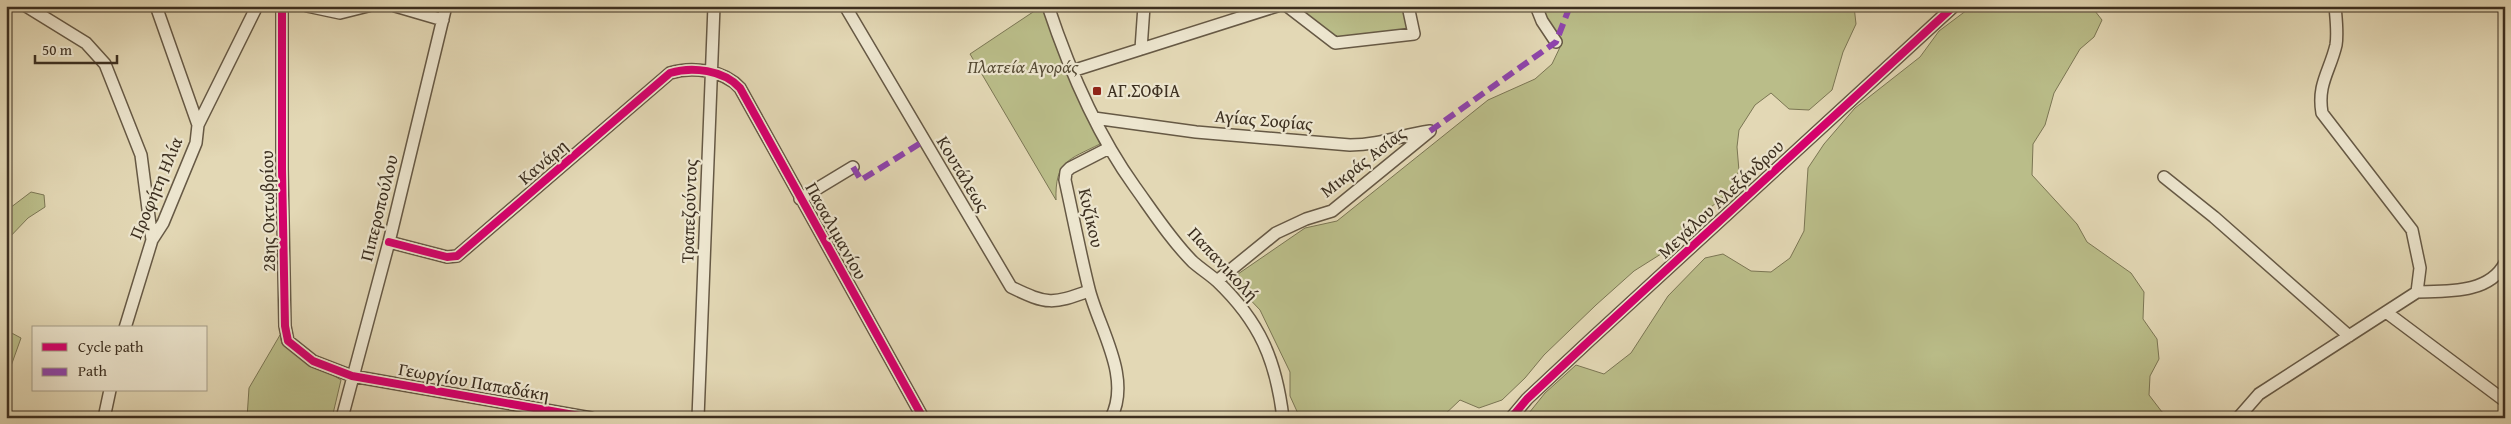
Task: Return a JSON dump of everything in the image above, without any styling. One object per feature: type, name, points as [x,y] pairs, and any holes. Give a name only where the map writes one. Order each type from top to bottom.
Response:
[{"type":"street","points":[[26,6],[86,43],[105,64],[141,155],[152,240]]},
{"type":"street","name":"Προφήτη Ηλία","points":[[126,326],[152,240],[163,223],[196,143],[198,126],[156,6]]},
{"type":"street","points":[[198,126],[257,6]]},
{"type":"street","name":"28ης Οκτωβρίου","points":[[282,6],[282,179],[286,334],[288,341],[308,358],[332,370],[352,376]]},
{"type":"street","points":[[307,6],[340,13],[368,6]]},
{"type":"street","points":[[395,6],[443,20]]},
{"type":"street","name":"Πιπεροπούλου","points":[[342,418],[389,242],[446,6]]},
{"type":"street","name":"Τραπεζούντος","points":[[698,418],[714,6]]},
{"type":"street","name":"Κουτάλεως","points":[[845,6],[1011,288],[1037,300],[1060,302],[1090,291]]},
{"type":"street","name":"Παπανικολή","points":[[1048,6],[1072,71],[1109,148],[1136,188],[1187,254],[1243,310],[1260,335],[1270,354],[1279,384],[1283,418]]},
{"type":"street","points":[[1141,49],[1144,6]]},
{"type":"street","points":[[1072,71],[1277,6]]},
{"type":"street","points":[[1287,6],[1335,44],[1414,34],[1408,6]]},
{"type":"street","points":[[1536,6],[1542,21],[1556,42]]},
{"type":"street","name":"Μεγάλου Αλεξάνδρου","points":[[1511,418],[1527,399],[1596,334],[1954,6]]},
{"type":"street","points":[[2336,6],[2336,44],[2322,84],[2320,98],[2322,113],[2412,230],[2420,268],[2417,292]]},
{"type":"street","name":"Κανάρη","points":[[389,242],[447,257],[457,256],[670,73],[679,70],[712,72]]},
{"type":"street","name":"Πασαλιμανίου","points":[[712,72],[733,80],[740,88],[923,418]]},
{"type":"street","name":"Αγίας Σοφίας","points":[[1094,118],[1196,132],[1350,145],[1372,145],[1411,133],[1430,131]]},
{"type":"street","name":"Μικράς Ασίας","points":[[1217,282],[1276,233],[1306,219],[1332,211],[1430,131]]},
{"type":"street","name":"Κυζίκου","points":[[1090,291],[1065,180],[1066,172],[1109,148]]},
{"type":"street","points":[[800,199],[853,167]]},
{"type":"street","points":[[2164,176],[2214,217],[2349,336]]},
{"type":"street","points":[[2238,418],[2259,394],[2417,292],[2458,290],[2486,283],[2500,272],[2505,263]]},
{"type":"street","points":[[1090,291],[1115,367],[1118,396],[1111,418]]},
{"type":"street","points":[[2386,312],[2505,401]]},
{"type":"street","name":"Γεωργίου Παπαδάκη","points":[[352,376],[590,418]]},
{"type":"street","points":[[104,418],[110,392]]},
{"type":"green space","name":"Πλατεία Αγοράς","points":[[1042,6],[1066,70],[1100,144],[1072,158],[1061,169],[1056,187],[1056,200],[970,54]]},
{"type":"green space","points":[[1295,6],[1404,6],[1409,30],[1336,39]]},
{"type":"green space","points":[[1542,6],[1854,6],[1856,24],[1843,52],[1832,90],[1809,110],[1789,109],[1771,93],[1755,105],[1739,130],[1737,147],[1739,171],[1729,192],[1704,213],[1680,242],[1634,271],[1596,305],[1544,355],[1525,378],[1502,400],[1479,408],[1460,400],[1441,418],[1300,418],[1290,396],[1290,372],[1260,310],[1242,291],[1238,274],[1305,228],[1337,221],[1488,100],[1535,79],[1552,64],[1562,43],[1546,19]]},
{"type":"green space","points":[[2091,6],[2102,20],[2094,37],[2080,49],[2054,93],[2045,125],[2033,144],[2032,175],[2077,224],[2087,242],[2131,273],[2144,292],[2143,319],[2157,339],[2159,359],[2150,376],[2149,395],[2162,412],[2182,418],[1525,418],[1545,393],[1576,365],[1604,374],[1631,353],[1668,296],[1705,258],[1723,254],[1751,271],[1771,272],[1790,258],[1804,231],[1808,168],[1824,144],[1855,108],[1920,57],[1939,31],[1971,7]]},
{"type":"green space","points":[[31,192],[44,195],[45,207],[28,218],[6,241],[6,211]]},
{"type":"green space","points":[[6,330],[21,338],[6,380]]},
{"type":"green space","points":[[280,335],[282,344],[341,380],[332,418],[247,418],[249,388]]},
{"type":"marked path","points":[[1430,131],[1556,42],[1570,6]]},
{"type":"marked path","points":[[853,167],[861,180],[924,141]]},
{"type":"cycle path","points":[[282,6],[282,169],[285,326],[288,341],[313,361],[352,376],[591,418]]},
{"type":"cycle path","points":[[1511,418],[1527,399],[1589,341],[1954,6]]},
{"type":"cycle path","points":[[389,242],[447,257],[457,256],[670,73],[688,70],[717,73],[740,88],[923,418]]},
{"type":"place","name":"ΑΓ.ΣΟΦΙΑ","points":[[1097,91]]}]
